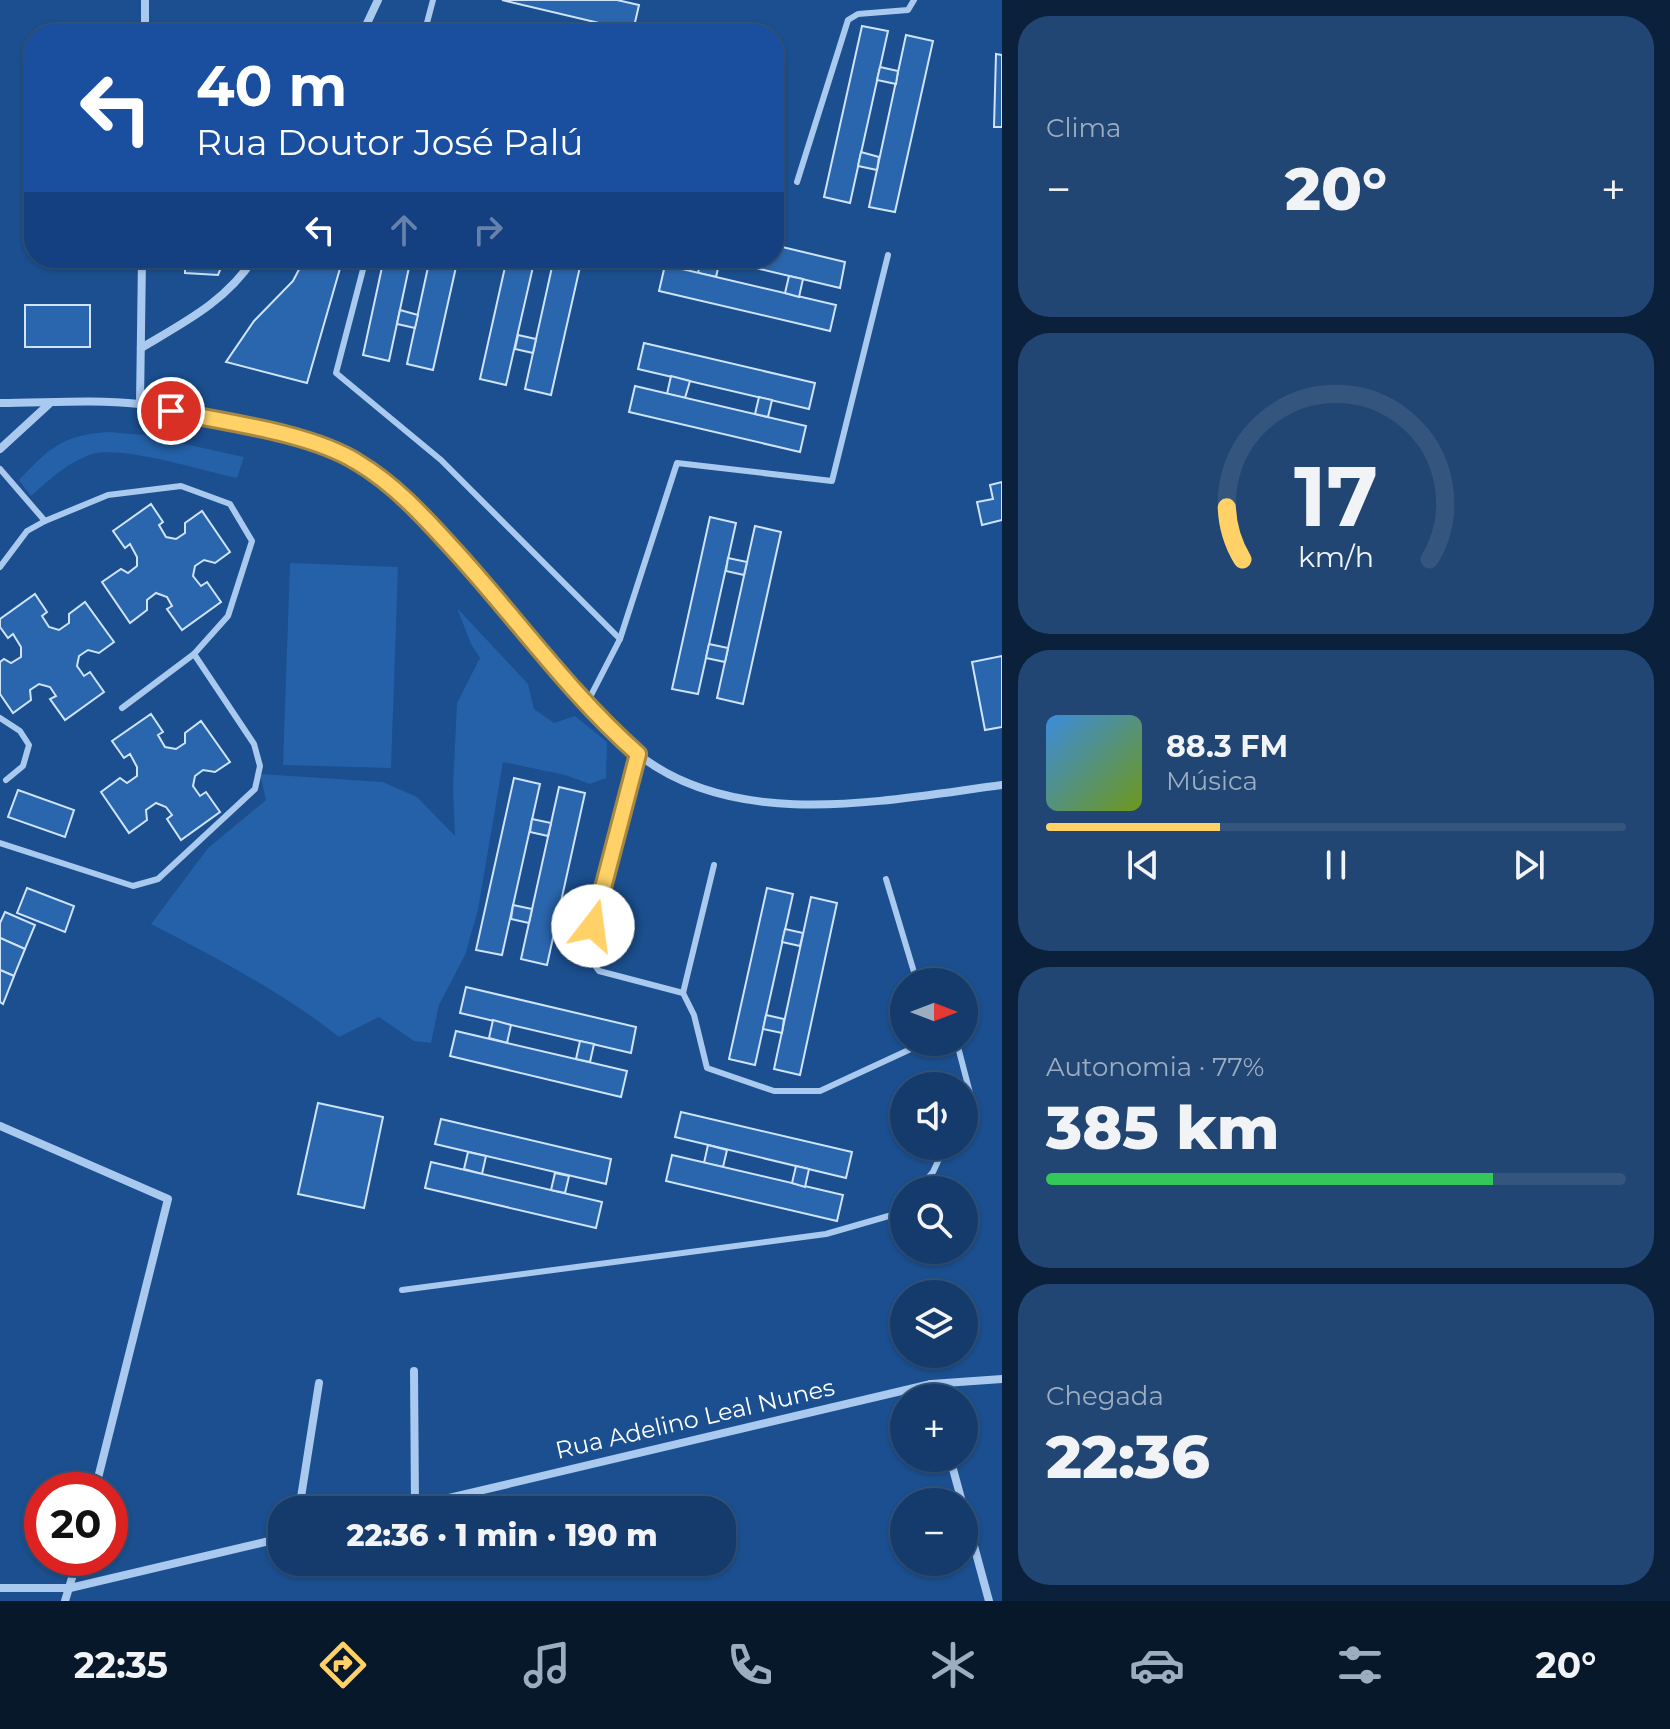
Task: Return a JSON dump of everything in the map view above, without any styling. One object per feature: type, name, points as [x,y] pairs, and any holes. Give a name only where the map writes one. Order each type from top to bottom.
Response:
[{"type":"street","points":[[145,0],[145,24]]},
{"type":"street","points":[[367,24],[378,0]]},
{"type":"street","points":[[140,404],[142,268]]},
{"type":"street","points":[[141,348],[224,295],[246,268]]},
{"type":"street","points":[[0,403],[140,404],[293,437],[324,446],[356,461],[394,488],[434,527],[587,703],[638,754],[696,788],[766,802],[861,801],[1002,785]]},
{"type":"street","points":[[0,449],[50,403]]},
{"type":"street","points":[[0,1126],[168,1199],[100,1472]]},
{"type":"street","points":[[414,1371],[415,1496]]},
{"type":"street","name":"Rua Adelino Leal Nunes","points":[[931,1384],[1002,1379]]},
{"type":"street","points":[[301,1496],[319,1383]]},
{"type":"street","name":"Rua Adelino Leal Nunes","points":[[457,1496],[890,1394]]},
{"type":"street","points":[[0,1588],[70,1588],[268,1541]]},
{"type":"street","points":[[978,1561],[989,1601]]},
{"type":"street","points":[[65,1601],[73,1576]]},
{"type":"lane","points":[[427,24],[433,0]]},
{"type":"lane","points":[[797,182],[848,20],[858,14],[908,10],[914,0]]},
{"type":"lane","points":[[587,703],[620,639],[677,463],[832,481],[888,255]]},
{"type":"lane","points":[[363,268],[336,373],[441,460],[620,639]]},
{"type":"lane","points":[[0,469],[45,521]]},
{"type":"lane","points":[[0,567],[27,531],[108,495],[181,486],[230,504],[252,541],[228,616],[194,654],[122,708]]},
{"type":"lane","points":[[0,843],[133,886],[158,879],[255,789],[260,766],[254,744],[194,654]]},
{"type":"lane","points":[[0,718],[20,731],[29,745],[23,766],[6,780]]},
{"type":"lane","points":[[638,754],[586,953],[599,971],[683,993]]},
{"type":"lane","points":[[714,865],[683,993],[694,1015],[707,1068],[774,1091],[820,1091],[896,1056]]},
{"type":"lane","points":[[886,879],[913,968]]},
{"type":"lane","points":[[402,1290],[826,1234],[890,1216]]},
{"type":"shaded area","points":[[108,432],[144,435],[244,457],[237,478],[142,456],[105,452],[75,462],[31,496],[19,480],[58,445],[79,436]]},
{"type":"shaded area","points":[[290,563],[398,567],[391,768],[283,765]]},
{"type":"shaded area","points":[[457,608],[528,684],[534,709],[554,723],[575,716],[607,742],[606,778],[590,784],[565,775],[503,762],[478,910],[465,955],[439,1005],[431,1043],[414,1041],[379,1017],[339,1037],[271,990],[151,924],[208,848],[266,800],[260,774],[383,782],[417,797],[455,836],[453,788],[457,703],[480,658]]},
{"type":"building","points":[[502,0],[617,0],[639,5],[635,24],[603,24]]},
{"type":"building","points":[[862,26],[888,31],[850,203],[824,197]]},
{"type":"building","points":[[906,35],[933,41],[895,212],[869,207]]},
{"type":"building","points":[[996,54],[1002,55],[1002,127],[994,127]]},
{"type":"building","points":[[880,67],[898,71],[896,84],[877,80]]},
{"type":"building","points":[[861,152],[879,157],[877,170],[858,166]]},
{"type":"building","points":[[784,247],[845,262],[840,288],[755,268],[784,268]]},
{"type":"building","points":[[185,268],[221,268],[218,275],[185,273]]},
{"type":"building","points":[[300,268],[340,268],[307,383],[226,362],[254,321],[293,281]]},
{"type":"building","points":[[382,268],[409,268],[389,361],[363,355]]},
{"type":"building","points":[[428,268],[456,268],[433,370],[407,364]]},
{"type":"building","points":[[505,268],[533,268],[506,385],[480,379]]},
{"type":"building","points":[[552,268],[580,268],[551,395],[525,389]]},
{"type":"building","points":[[664,268],[678,268],[836,305],[830,331],[659,291]]},
{"type":"building","points":[[699,268],[718,268],[716,277],[698,273]]},
{"type":"building","points":[[789,276],[803,279],[799,297],[785,293]]},
{"type":"building","points":[[25,305],[90,305],[90,347],[25,347]]},
{"type":"building","points":[[400,310],[418,315],[415,328],[397,324]]},
{"type":"building","points":[[518,335],[536,339],[533,353],[515,349]]},
{"type":"building","points":[[644,343],[815,383],[809,409],[638,369]]},
{"type":"building","points":[[671,376],[690,381],[685,398],[667,394]]},
{"type":"building","points":[[635,386],[806,426],[800,452],[629,412]]},
{"type":"building","points":[[759,397],[772,400],[768,417],[755,414]]},
{"type":"building","points":[[1002,482],[1002,520],[982,525],[977,502],[993,499],[990,485]]},
{"type":"building","points":[[151,504],[163,522],[159,525],[166,537],[176,539],[185,533],[185,523],[202,511],[230,552],[215,563],[204,560],[195,566],[193,576],[201,586],[207,582],[221,602],[182,630],[167,609],[172,606],[167,597],[156,593],[147,600],[147,610],[130,623],[102,582],[121,569],[128,573],[137,566],[137,557],[130,544],[125,548],[113,531]]},
{"type":"building","points":[[710,517],[736,523],[698,694],[672,689]]},
{"type":"building","points":[[755,526],[781,532],[743,704],[717,698]]},
{"type":"building","points":[[728,558],[747,562],[744,575],[726,571]]},
{"type":"building","points":[[35,594],[47,612],[42,616],[49,627],[59,630],[69,623],[69,614],[85,602],[114,642],[99,653],[88,650],[79,656],[77,666],[84,676],[90,672],[104,692],[65,720],[50,699],[56,696],[50,687],[39,684],[30,690],[31,700],[13,713],[0,694],[0,662],[4,659],[11,663],[21,657],[21,647],[13,634],[8,638],[0,627],[0,619]]},
{"type":"building","points":[[709,644],[728,648],[725,662],[706,658]]},
{"type":"building","points":[[1002,656],[1002,727],[985,730],[972,662]]},
{"type":"building","points":[[151,714],[163,732],[158,735],[165,747],[176,749],[185,743],[185,733],[201,721],[230,762],[215,772],[203,770],[195,776],[193,786],[200,796],[206,792],[220,812],[181,840],[167,819],[172,815],[166,807],[156,803],[146,810],[147,820],[129,833],[101,792],[120,778],[127,783],[137,776],[137,767],[130,754],[124,758],[112,741]]},
{"type":"building","points":[[514,778],[540,784],[502,955],[476,950]]},
{"type":"building","points":[[559,787],[585,793],[547,965],[521,959]]},
{"type":"building","points":[[18,790],[74,810],[65,837],[8,817]]},
{"type":"building","points":[[532,819],[551,823],[548,836],[530,832]]},
{"type":"building","points":[[27,888],[74,906],[65,932],[17,913]]},
{"type":"building","points":[[767,888],[793,894],[755,1065],[729,1059]]},
{"type":"building","points":[[811,897],[837,903],[800,1075],[774,1069]]},
{"type":"building","points":[[513,905],[532,909],[529,923],[511,919]]},
{"type":"building","points":[[5,912],[35,925],[25,949],[0,938],[0,923]]},
{"type":"building","points":[[785,929],[803,933],[800,946],[782,942]]},
{"type":"building","points":[[0,938],[25,949],[14,976],[0,970]]},
{"type":"building","points":[[0,970],[14,976],[3,1004],[0,1002]]},
{"type":"building","points":[[466,987],[636,1027],[631,1053],[460,1013]]},
{"type":"building","points":[[766,1015],[784,1019],[782,1033],[763,1029]]},
{"type":"building","points":[[493,1020],[511,1025],[507,1043],[489,1038]]},
{"type":"building","points":[[456,1031],[627,1071],[621,1097],[450,1056]]},
{"type":"building","points":[[580,1041],[594,1044],[590,1062],[576,1059]]},
{"type":"building","points":[[318,1103],[383,1117],[364,1208],[298,1194]]},
{"type":"building","points":[[681,1112],[852,1152],[846,1178],[675,1137]]},
{"type":"building","points":[[441,1119],[611,1159],[606,1184],[435,1144]]},
{"type":"building","points":[[708,1145],[727,1150],[723,1167],[704,1163]]},
{"type":"building","points":[[468,1152],[486,1156],[482,1174],[464,1169]]},
{"type":"building","points":[[672,1155],[843,1195],[837,1221],[666,1181]]},
{"type":"building","points":[[431,1162],[602,1202],[596,1228],[425,1188]]},
{"type":"building","points":[[796,1166],[809,1169],[805,1187],[792,1183]]},
{"type":"building","points":[[555,1173],[569,1176],[565,1193],[551,1190]]},
{"type":"route","points":[[171,411],[324,446],[356,461],[394,488],[482,580],[612,731],[638,754],[593,926]]}]
